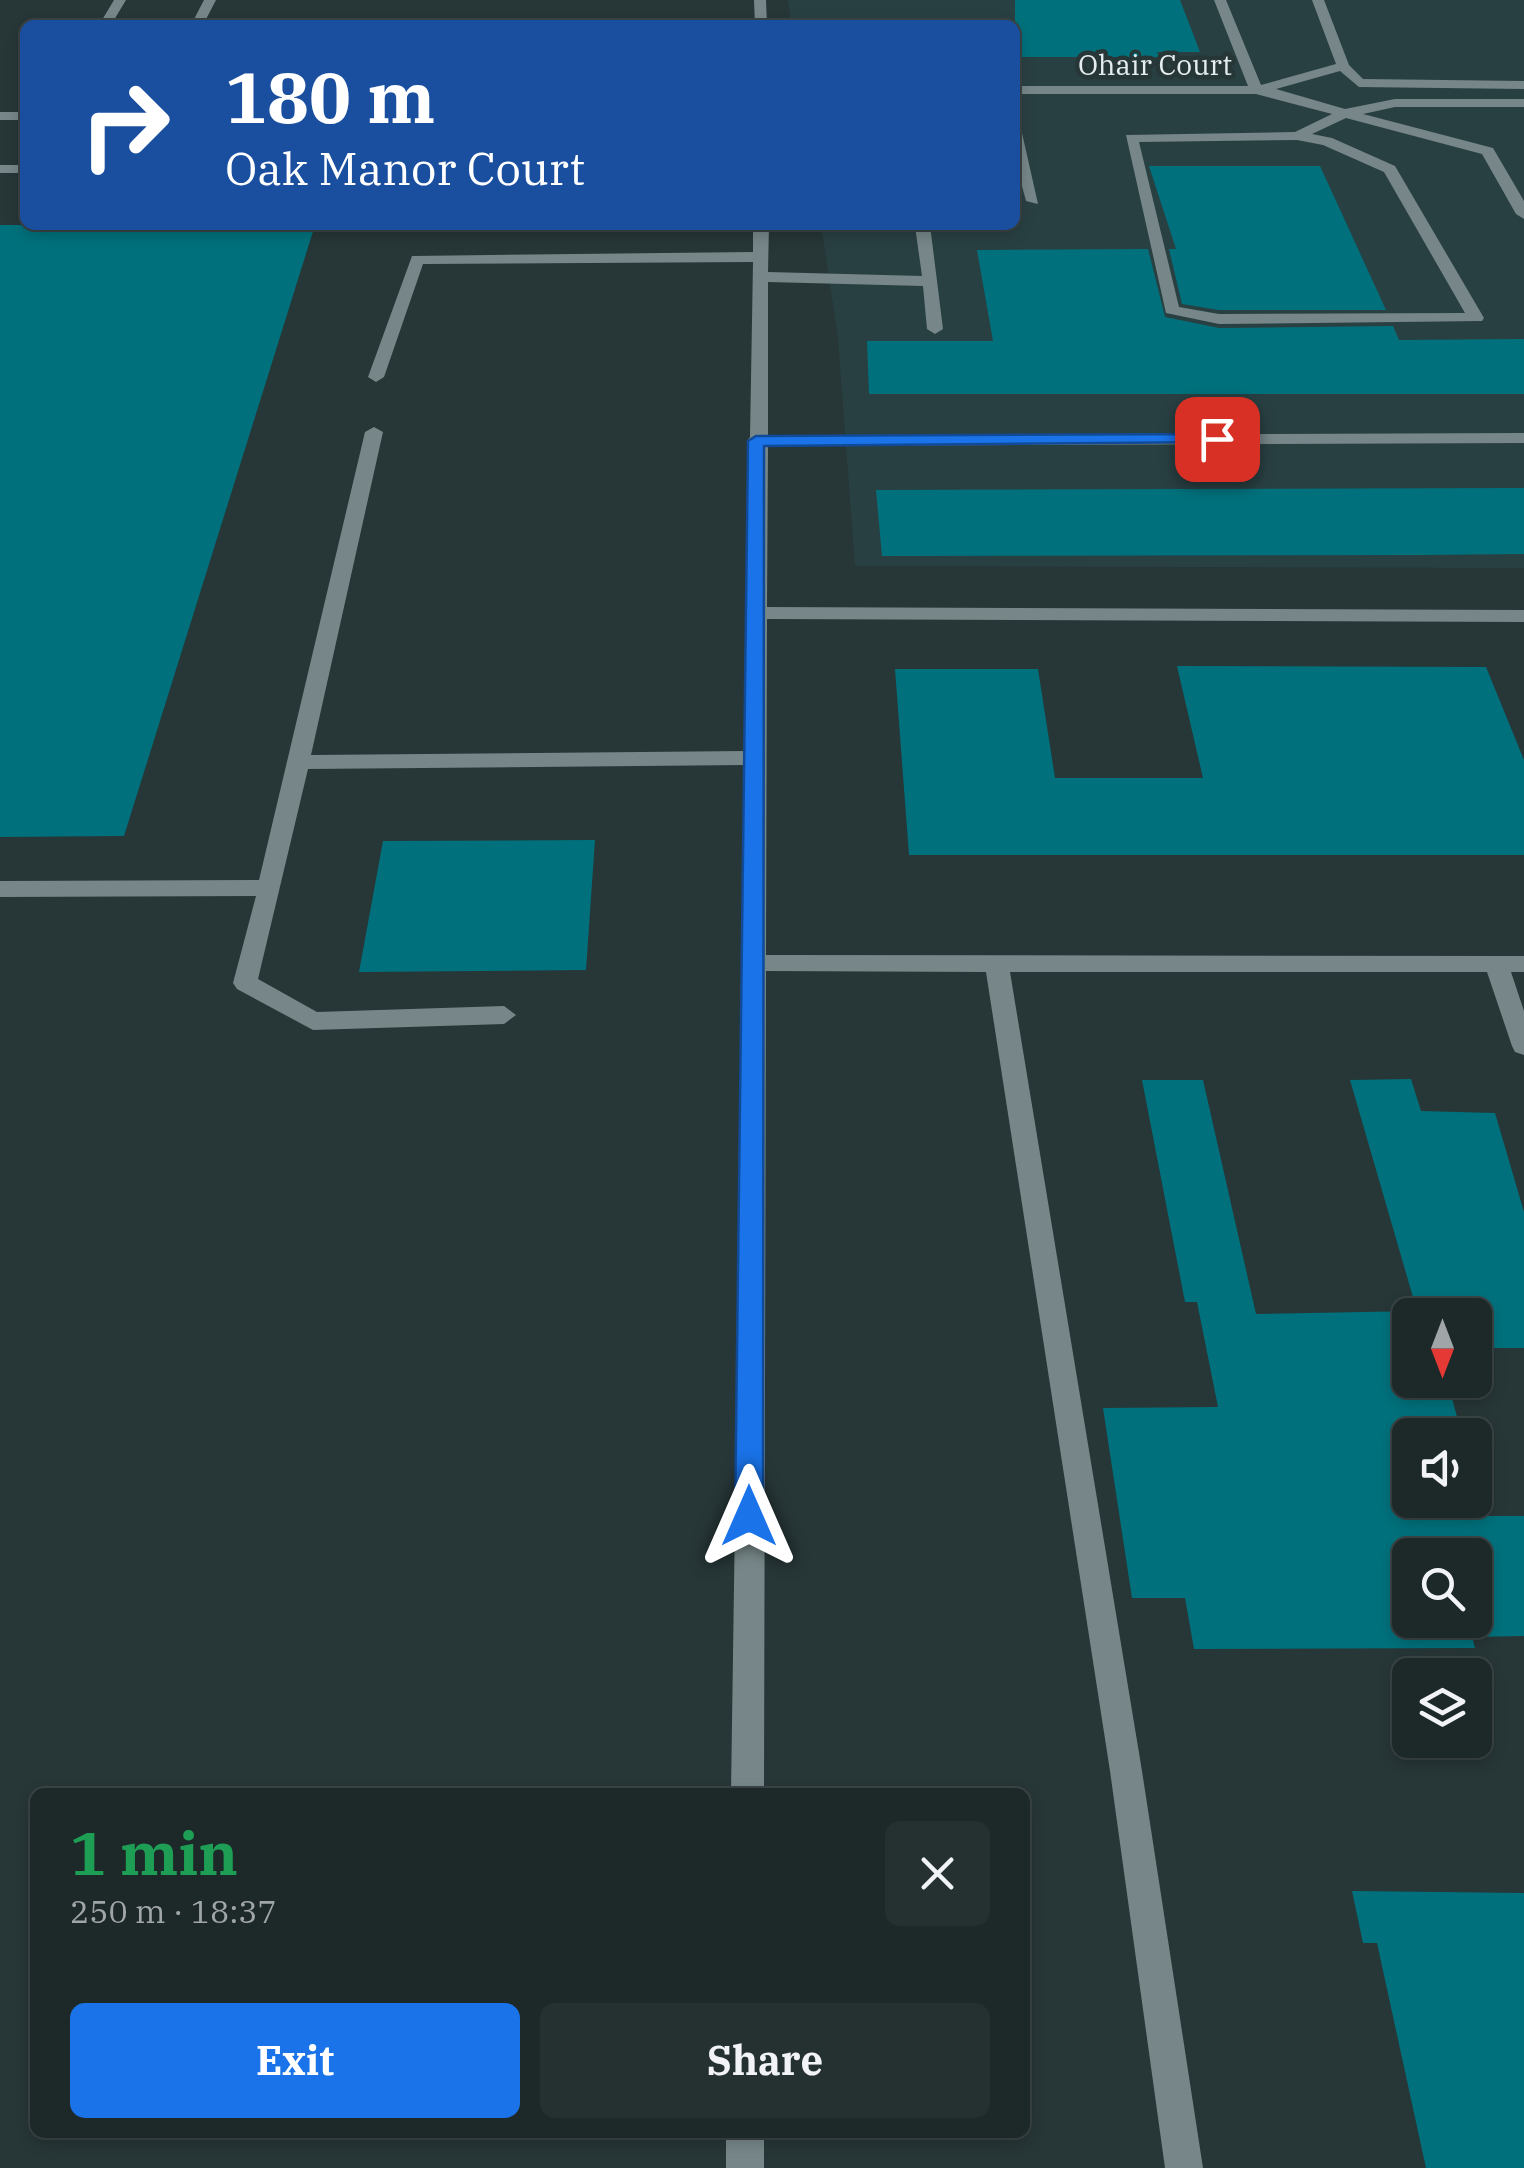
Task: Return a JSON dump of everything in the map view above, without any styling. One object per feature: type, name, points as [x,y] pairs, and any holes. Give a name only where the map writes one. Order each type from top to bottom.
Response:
[{"type":"street","points":[[1220,0],[1256,90]]},
{"type":"street","points":[[1318,0],[1344,66],[1360,83],[1524,86]]},
{"type":"street","points":[[1256,90],[1344,66]]},
{"type":"street","name":"Ohair Court","points":[[1020,90],[1295,90]]},
{"type":"street","points":[[1256,90],[1488,151],[1524,214]]},
{"type":"street","points":[[1297,136],[1327,141],[1390,169],[1476,318],[1219,319],[1172,310],[1131,138],[1297,136],[1346,114],[1395,102],[1524,104]]},
{"type":"street","points":[[1020,152],[1033,202]]},
{"type":"street","points":[[747,1788],[760,230]]},
{"type":"street","points":[[924,230],[935,329]]},
{"type":"street","points":[[376,378],[416,259],[759,267],[931,280]]},
{"type":"street","points":[[374,432],[245,983],[313,1021],[504,1015]]},
{"type":"street","points":[[756,441],[1524,438]]},
{"type":"street","points":[[754,613],[1524,616]]},
{"type":"street","points":[[299,762],[754,758]]},
{"type":"street","points":[[0,889],[269,888]]},
{"type":"street","points":[[752,963],[1524,964]]},
{"type":"street","points":[[997,964],[1126,1772],[1184,2168]]},
{"type":"street","points":[[1496,964],[1524,1046]]},
{"type":"street","points":[[745,2138],[745,2168]]},
{"type":"shaded area","points":[[788,0],[1524,0],[1524,568],[855,566],[838,338],[822,230],[1020,230],[1020,20],[791,20]]},
{"type":"building","points":[[1015,0],[1180,0],[1200,52],[1157,52],[1159,57],[1020,57],[1020,20],[1015,20]]},
{"type":"building","points":[[1149,166],[1320,166],[1386,310],[1219,310],[1182,304],[1169,249],[1176,249]]},
{"type":"building","points":[[0,225],[20,225],[20,230],[313,230],[124,836],[0,837]]},
{"type":"building","points":[[1148,249],[1165,317],[1219,328],[1393,326],[1399,340],[1524,339],[1524,394],[869,394],[867,341],[993,341],[977,250]]},
{"type":"building","points":[[1524,488],[1524,554],[1421,555],[882,556],[876,490]]},
{"type":"building","points":[[1177,666],[1486,667],[1524,760],[1524,855],[909,855],[895,669],[1038,669],[1055,778],[1203,778]]},
{"type":"building","points":[[595,840],[586,970],[359,972],[383,841]]},
{"type":"building","points":[[1411,1079],[1421,1111],[1495,1113],[1524,1212],[1524,1348],[1492,1348],[1492,1298],[1413,1298],[1350,1080]]},
{"type":"building","points":[[1142,1080],[1203,1080],[1256,1314],[1392,1311],[1392,1398],[1452,1398],[1457,1418],[1392,1418],[1392,1518],[1524,1516],[1524,1636],[1492,1637],[1492,1538],[1392,1538],[1392,1638],[1472,1638],[1475,1648],[1194,1649],[1185,1598],[1132,1598],[1103,1408],[1218,1407],[1197,1302],[1185,1302]]},
{"type":"building","points":[[1352,1891],[1524,1893],[1524,2168],[1426,2168],[1377,1943],[1363,1943]]},
{"type":"route","points":[[749,1516],[756,441],[1217,439]]}]
